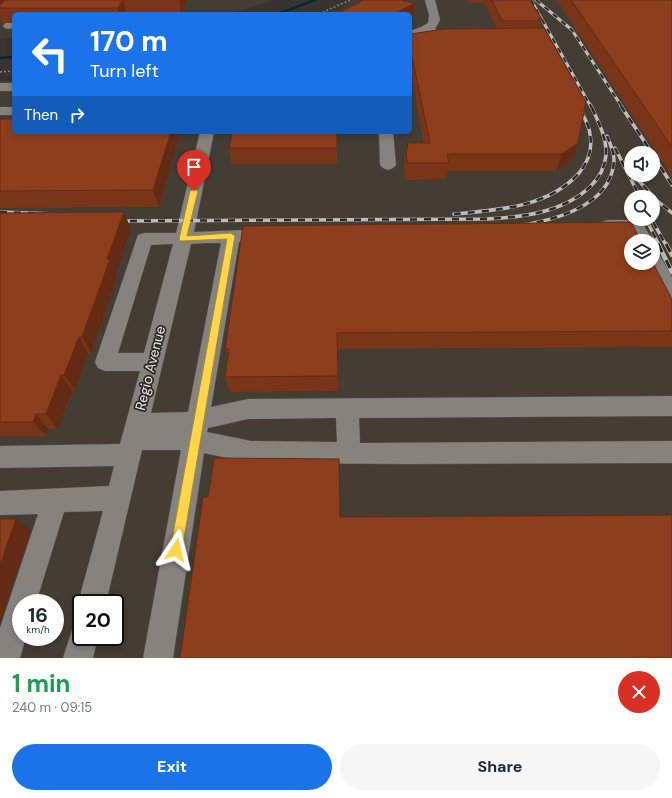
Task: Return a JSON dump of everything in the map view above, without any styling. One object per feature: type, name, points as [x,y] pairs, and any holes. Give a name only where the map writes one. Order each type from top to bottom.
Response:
[{"type":"street","points":[[412,33],[427,29],[433,24],[435,18],[430,0]]},
{"type":"street","points":[[427,29],[447,39],[470,39]]},
{"type":"street","points":[[0,87],[12,87]]},
{"type":"street","points":[[0,112],[12,111]]},
{"type":"street","name":"Regio Avenue","points":[[94,594],[151,362],[183,239],[207,134]]},
{"type":"street","points":[[386,134],[388,165]]},
{"type":"street","points":[[588,226],[632,226],[637,228],[640,234]]},
{"type":"street","points":[[151,362],[105,362],[144,239],[287,235]]},
{"type":"street","points":[[158,658],[231,236]]},
{"type":"street","points":[[659,270],[672,295]]},
{"type":"street","points":[[0,457],[132,439],[175,439],[248,409],[672,406]]},
{"type":"street","points":[[347,409],[349,453]]},
{"type":"street","points":[[197,430],[240,451],[349,453],[672,452]]},
{"type":"street","points":[[0,503],[118,498]]},
{"type":"street","points":[[25,594],[55,501]]},
{"type":"street","points":[[5,658],[12,636]]},
{"type":"street","points":[[78,658],[81,646]]},
{"type":"path","points":[[323,12],[350,0]]},
{"type":"path","points":[[0,72],[12,71]]},
{"type":"shaded area","points":[[0,0],[275,0],[235,12],[12,12],[12,38],[0,39]]},
{"type":"shaded area","points":[[352,0],[672,0],[672,658],[0,658],[0,81],[12,81],[12,134],[412,134],[412,12],[332,12],[339,10]]},
{"type":"building","points":[[5,0],[123,0],[118,8],[0,8],[0,5]]},
{"type":"building","points":[[364,0],[403,0],[415,3],[398,12],[340,12]]},
{"type":"building","points":[[492,0],[530,0],[542,19],[538,19],[539,21],[502,21]]},
{"type":"building","points":[[571,0],[672,0],[672,147]]},
{"type":"building","points":[[544,28],[586,102],[578,143],[562,154],[447,154],[449,163],[407,163],[407,143],[430,143],[412,57],[412,34],[444,29]]},
{"type":"building","points":[[0,119],[12,119],[12,134],[170,134],[153,190],[0,191]]},
{"type":"building","points":[[232,134],[337,134],[337,148],[229,148]]},
{"type":"building","points":[[124,212],[107,259],[110,259],[82,337],[79,337],[64,375],[61,375],[46,414],[36,414],[33,422],[0,422],[0,213]]},
{"type":"building","points":[[624,222],[624,226],[633,226],[637,234],[624,234],[624,270],[657,270],[672,299],[672,331],[337,333],[338,376],[225,377],[229,349],[225,349],[243,226]]},
{"type":"building","points":[[214,458],[339,459],[340,517],[672,515],[672,658],[180,658],[203,497],[208,497]]},
{"type":"building","points":[[0,519],[16,519],[0,565]]},
{"type":"waterway","points":[[283,12],[315,0]]},
{"type":"waterway","points":[[0,58],[12,57]]},
{"type":"railway","points":[[531,0],[591,107],[590,104]]},
{"type":"railway","points":[[536,0],[572,30],[622,107]]},
{"type":"railway","points":[[454,214],[487,211],[521,205],[552,194],[566,185],[582,169],[587,160],[591,145],[586,120],[578,106]]},
{"type":"railway","points":[[116,221],[487,219],[514,217],[542,212],[567,203],[579,196],[590,187],[601,172],[605,160],[606,149],[602,130],[591,106],[592,108]]},
{"type":"railway","points":[[621,106],[647,146]]},
{"type":"railway","points":[[523,225],[552,218],[581,207],[594,198],[604,188],[611,175],[614,160],[613,151],[607,136]]},
{"type":"railway","points":[[615,148],[636,190]]},
{"type":"railway","points":[[660,166],[672,185]]},
{"type":"railway","points":[[640,182],[655,199],[672,213]]},
{"type":"railway","points":[[0,212],[56,214]]},
{"type":"railway","points":[[650,226],[654,234]]},
{"type":"railway","points":[[655,226],[666,245]]},
{"type":"railway","points":[[666,244],[672,255]]},
{"type":"railway","points":[[660,248],[672,272]]},
{"type":"route","points":[[176,550],[199,420],[206,370],[231,236],[183,239],[194,191]]}]
